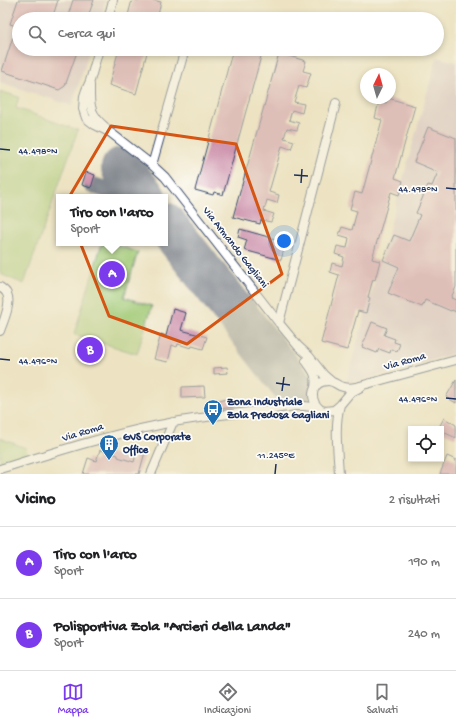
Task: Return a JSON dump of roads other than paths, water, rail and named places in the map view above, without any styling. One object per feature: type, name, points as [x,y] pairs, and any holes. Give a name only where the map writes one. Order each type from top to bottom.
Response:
[{"type":"street","points":[[110,12],[113,0]]},
{"type":"street","name":"Via Armando Gagliani","points":[[97,56],[90,81],[92,113],[96,119],[165,177],[279,323],[298,346],[331,381]]},
{"type":"street","points":[[152,165],[183,56]]},
{"type":"street","points":[[279,323],[336,103]]},
{"type":"street","points":[[0,288],[4,290],[9,299],[9,305],[0,331]]},
{"type":"street","name":"Via Armando Gagliani","points":[[298,346],[304,358],[316,375],[315,388]]},
{"type":"street","name":"Via Roma","points":[[331,381],[350,388],[361,387],[456,360]]},
{"type":"street","points":[[331,381],[323,382],[317,385],[313,397],[316,405],[334,420],[337,426]]},
{"type":"street","points":[[339,385],[343,392],[337,426],[340,474]]},
{"type":"street","name":"Via Roma","points":[[0,469],[117,434],[173,422],[295,406],[313,407],[330,411],[334,410],[341,404],[350,393],[361,387]]},
{"type":"street","name":"Via Roma","points":[[295,406],[306,402],[313,397]]},
{"type":"street","points":[[152,474],[173,422]]},
{"type":"place","name":"Tiro con l'arco","points":[[112,274]]},
{"type":"place","name":"Polisportiva Zola \"Arcieri della Landa\"","points":[[90,350]]},
{"type":"place","name":"Zona Industriale Zola Predosa Gagliani","points":[[213,426]]},
{"type":"place","name":"GVS Corporate Office","points":[[109,461]]}]
